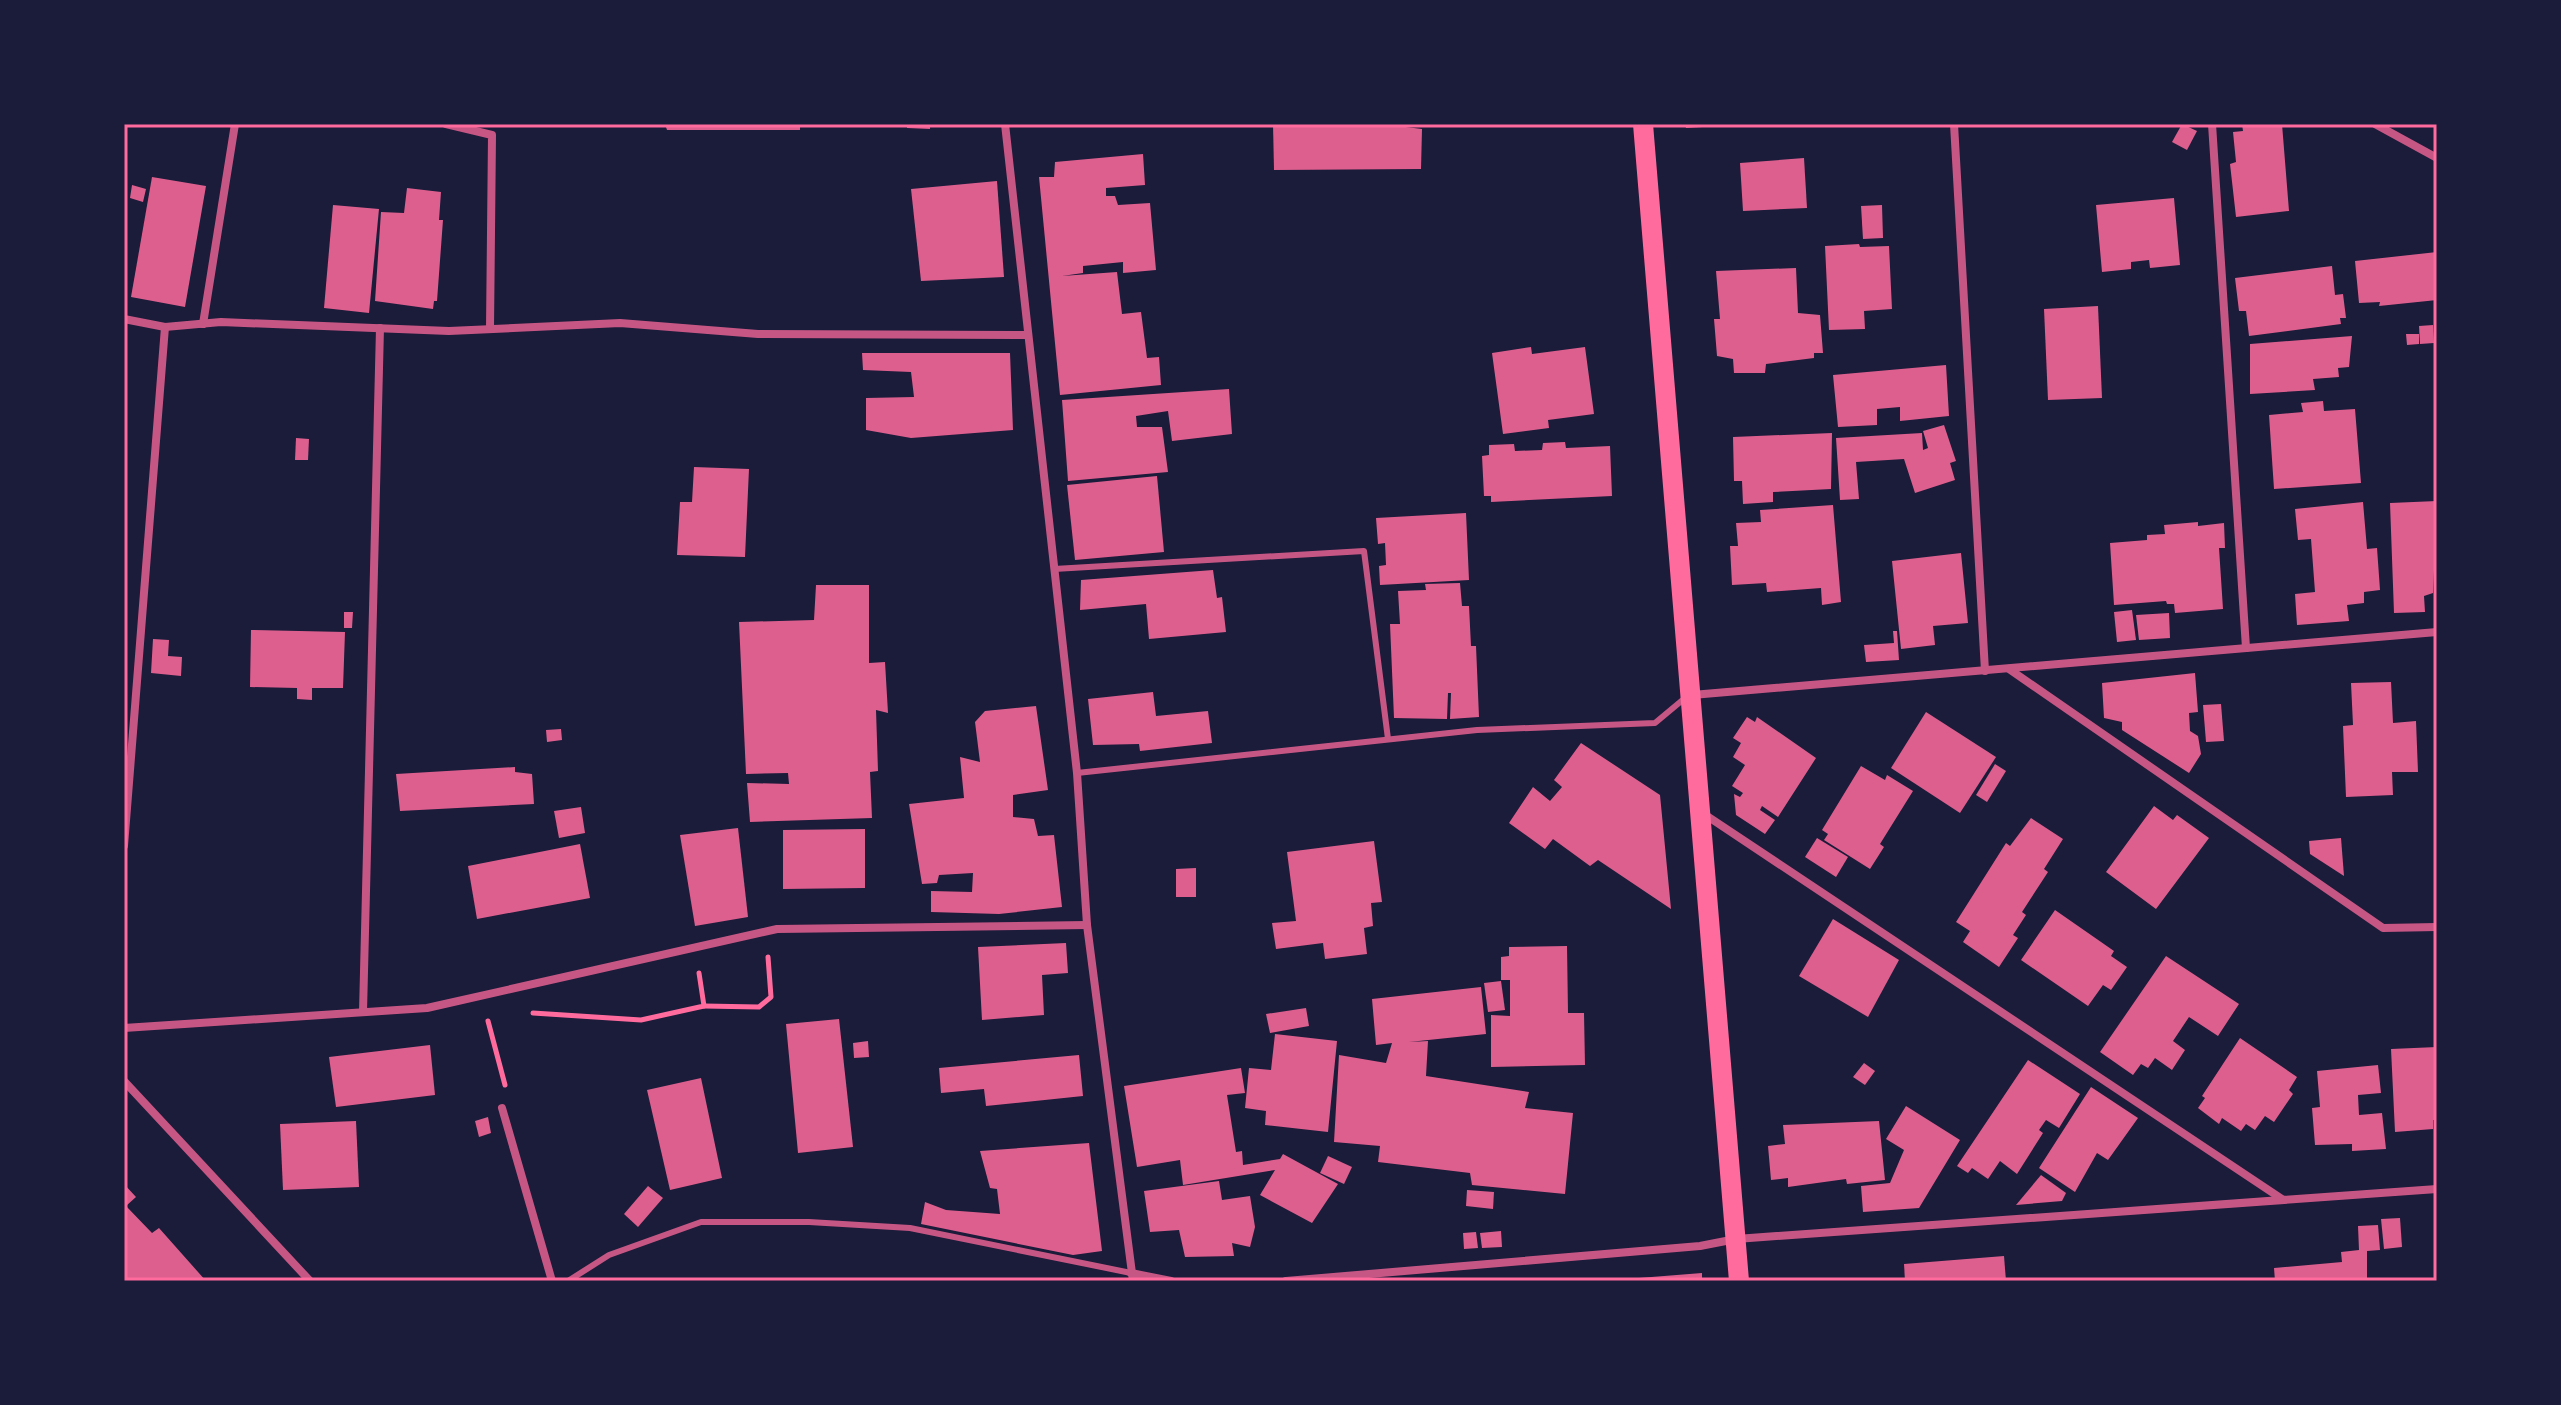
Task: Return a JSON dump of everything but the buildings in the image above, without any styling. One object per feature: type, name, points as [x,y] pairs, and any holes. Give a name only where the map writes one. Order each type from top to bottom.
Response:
[{"type":"main road","points":[[1643,124],[1739,1281]]},
{"type":"street","points":[[203,324],[235,124]]},
{"type":"street","points":[[446,124],[492,135],[490,329]]},
{"type":"street","points":[[1005,124],[1077,773],[1087,925],[1132,1277],[1171,1281]]},
{"type":"street","points":[[1954,124],[1985,671]]},
{"type":"street","points":[[2212,124],[2246,648]]},
{"type":"street","points":[[2375,124],[2437,158]]},
{"type":"street","points":[[124,319],[165,327],[203,324],[490,329],[620,323],[758,334],[1027,335]]},
{"type":"street","points":[[124,846],[165,327]]},
{"type":"street","points":[[363,1012],[380,328]]},
{"type":"street","points":[[1688,695],[2437,632]]},
{"type":"street","points":[[2009,668],[2383,928],[2437,927]]},
{"type":"street","points":[[1700,812],[2283,1200]]},
{"type":"street","points":[[124,1028],[427,1008],[766,932],[1087,925]]},
{"type":"street","points":[[124,1081],[310,1281]]},
{"type":"street","points":[[502,1108],[552,1281]]},
{"type":"street","points":[[1286,1281],[1700,1246],[1736,1239],[2437,1189]]},
{"type":"lane","points":[[1054,569],[1364,551],[1388,739]]},
{"type":"lane","points":[[1077,773],[1477,730],[1655,723],[1688,695]]},
{"type":"lane","points":[[568,1281],[609,1255],[701,1222],[809,1222],[910,1228],[1132,1277]]},
{"type":"path","points":[[531,1013],[641,1020],[704,1006],[759,1007],[771,997],[766,932]]},
{"type":"path","points":[[696,948],[704,1006]]},
{"type":"path","points":[[481,996],[508,1094],[502,1108]]}]
